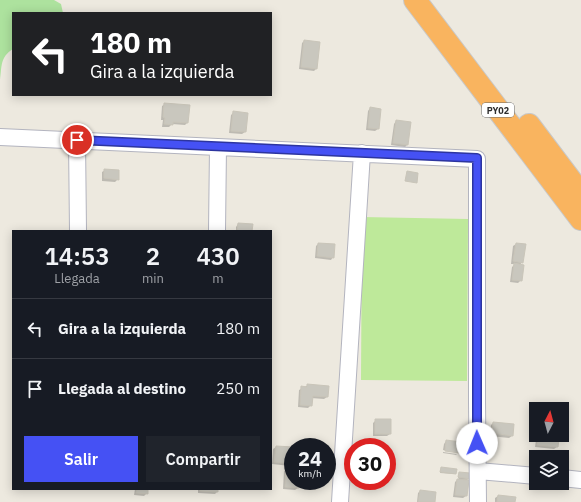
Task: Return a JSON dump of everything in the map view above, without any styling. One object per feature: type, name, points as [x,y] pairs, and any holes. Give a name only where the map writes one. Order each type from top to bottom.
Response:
[{"type":"highway","name":"PY02","points":[[415,0],[581,219]]},
{"type":"highway","name":"PY02","points":[[434,0],[581,194]]},
{"type":"street","points":[[0,137],[477,158],[478,502]]},
{"type":"street","points":[[77,140],[78,230]]},
{"type":"street","points":[[217,230],[218,147]]},
{"type":"street","points":[[340,502],[362,153]]},
{"type":"street","points":[[478,471],[529,475]]},
{"type":"street","points":[[569,479],[581,480]]},
{"type":"green space","points":[[0,0],[54,0],[61,4],[63,12],[12,12],[12,50],[4,59],[0,80]]},
{"type":"green space","points":[[362,217],[468,219],[467,381],[361,380]]},
{"type":"building","points":[[304,40],[320,42],[317,69],[301,67]]},
{"type":"building","points":[[164,103],[190,105],[188,123],[173,122],[173,125],[164,124]]},
{"type":"building","points":[[370,107],[381,109],[379,129],[368,128]]},
{"type":"building","points":[[233,111],[248,113],[246,132],[231,131]]},
{"type":"building","points":[[396,120],[411,122],[408,145],[393,143]]},
{"type":"building","points":[[104,169],[119,170],[119,180],[104,178]]},
{"type":"building","points":[[407,171],[418,173],[417,183],[405,181]]},
{"type":"building","points":[[238,223],[253,224],[252,230],[237,230]]},
{"type":"building","points":[[318,243],[335,244],[334,258],[317,256]]},
{"type":"building","points":[[516,243],[526,244],[523,263],[513,261]]},
{"type":"building","points":[[514,263],[524,265],[522,281],[512,280]]},
{"type":"building","points":[[307,384],[329,386],[328,397],[313,396],[312,406],[300,405],[301,386],[307,387]]},
{"type":"building","points":[[375,419],[391,419],[391,434],[375,434]]},
{"type":"building","points":[[493,422],[514,424],[513,436],[492,433]]},
{"type":"building","points":[[446,440],[461,442],[459,453],[445,451]]},
{"type":"building","points":[[537,442],[559,442],[558,447],[537,445]]},
{"type":"building","points":[[276,446],[284,446],[284,463],[274,462]]},
{"type":"building","points":[[441,467],[457,469],[456,474],[440,472]]},
{"type":"building","points":[[459,472],[470,473],[470,479],[458,477]]},
{"type":"building","points":[[457,479],[469,480],[467,496],[455,495]]},
{"type":"building","points":[[137,490],[148,490],[148,494],[136,493]]},
{"type":"building","points":[[218,490],[218,492],[200,491]]},
{"type":"building","points":[[420,490],[436,492],[435,502],[418,502]]},
{"type":"building","points":[[498,495],[516,497],[515,502],[497,502]]},
{"type":"route","points":[[77,140],[477,158],[477,443]]}]
